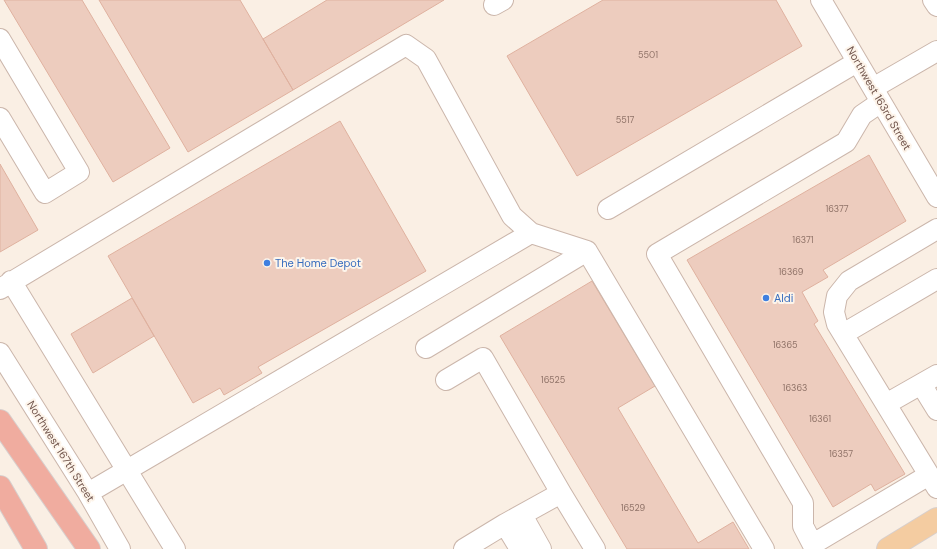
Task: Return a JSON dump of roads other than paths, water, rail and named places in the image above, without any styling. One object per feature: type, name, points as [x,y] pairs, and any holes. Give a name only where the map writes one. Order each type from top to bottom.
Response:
[{"type":"highway","points":[[0,421],[89,549]]},
{"type":"highway","points":[[0,487],[36,549]]},
{"type":"main road","points":[[888,549],[937,519]]},
{"type":"street","name":"Northwest 163rd Street","points":[[821,0],[877,95],[934,186]]},
{"type":"street","points":[[933,0],[937,6]]},
{"type":"street","points":[[0,39],[79,172],[44,193],[0,118]]},
{"type":"street","points":[[175,549],[127,469],[6,285],[406,45],[426,58],[512,216],[531,233],[587,251],[764,549]]},
{"type":"street","points":[[937,51],[877,95],[862,115],[846,142],[657,254],[803,503],[803,526],[814,547],[933,481],[837,324],[834,312],[837,296],[849,281],[937,229]]},
{"type":"street","points":[[608,209],[857,62]]},
{"type":"street","points":[[88,493],[531,233]]},
{"type":"street","points":[[426,348],[587,251]]},
{"type":"street","points":[[843,334],[934,287]]},
{"type":"street","name":"Northwest 167th Street","points":[[0,353],[88,493],[120,549]]},
{"type":"street","points":[[446,380],[483,358],[561,494],[595,549]]},
{"type":"street","points":[[886,404],[929,380],[937,410]]},
{"type":"street","points":[[468,548],[514,519],[561,494]]},
{"type":"street","points":[[514,519],[520,549]]},
{"type":"street","points":[[514,519],[541,549]]},
{"type":"place","name":"The Home Depot","points":[[267,263]]},
{"type":"place","name":"Aldi","points":[[766,298]]}]
